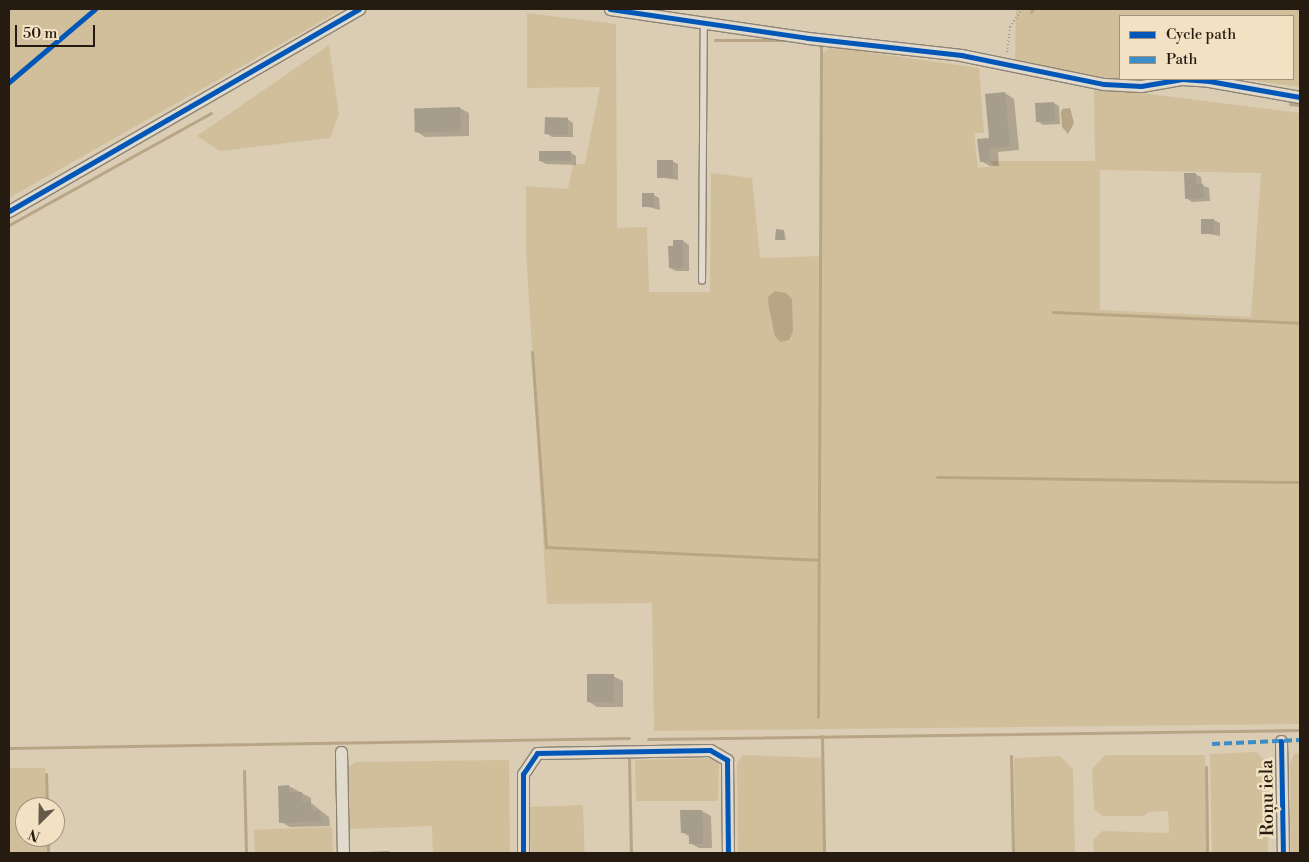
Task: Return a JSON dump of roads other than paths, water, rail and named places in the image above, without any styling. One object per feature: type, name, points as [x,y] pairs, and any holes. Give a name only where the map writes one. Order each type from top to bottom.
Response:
[{"type":"street","points":[[9,211],[359,9]]},
{"type":"street","points":[[610,9],[808,38],[961,55],[1125,86],[1191,80],[1300,97]]},
{"type":"street","name":"Roņu iela","points":[[1281,741],[1284,853]]},
{"type":"street","points":[[523,853],[523,774],[537,753],[710,750],[727,760],[728,853]]},
{"type":"street","points":[[341,752],[343,853]]},
{"type":"lane","points":[[702,281],[704,22]]},
{"type":"waterway","points":[[715,40],[790,40]]},
{"type":"waterway","points":[[818,717],[821,43]]},
{"type":"waterway","points":[[1290,104],[1300,105]]},
{"type":"waterway","points":[[9,225],[211,113]]},
{"type":"waterway","points":[[1053,312],[1300,323]]},
{"type":"waterway","points":[[532,352],[546,547],[819,560]]},
{"type":"waterway","points":[[937,477],[1300,482]]},
{"type":"waterway","points":[[648,739],[1300,730]]},
{"type":"waterway","points":[[822,736],[824,853]]},
{"type":"waterway","points":[[9,748],[629,738]]},
{"type":"waterway","points":[[1011,756],[1013,853]]},
{"type":"waterway","points":[[629,759],[631,853]]},
{"type":"waterway","points":[[1206,767],[1207,853]]},
{"type":"waterway","points":[[244,771],[246,853]]},
{"type":"waterway","points":[[46,774],[47,797]]},
{"type":"waterway","points":[[48,847],[48,853]]}]
